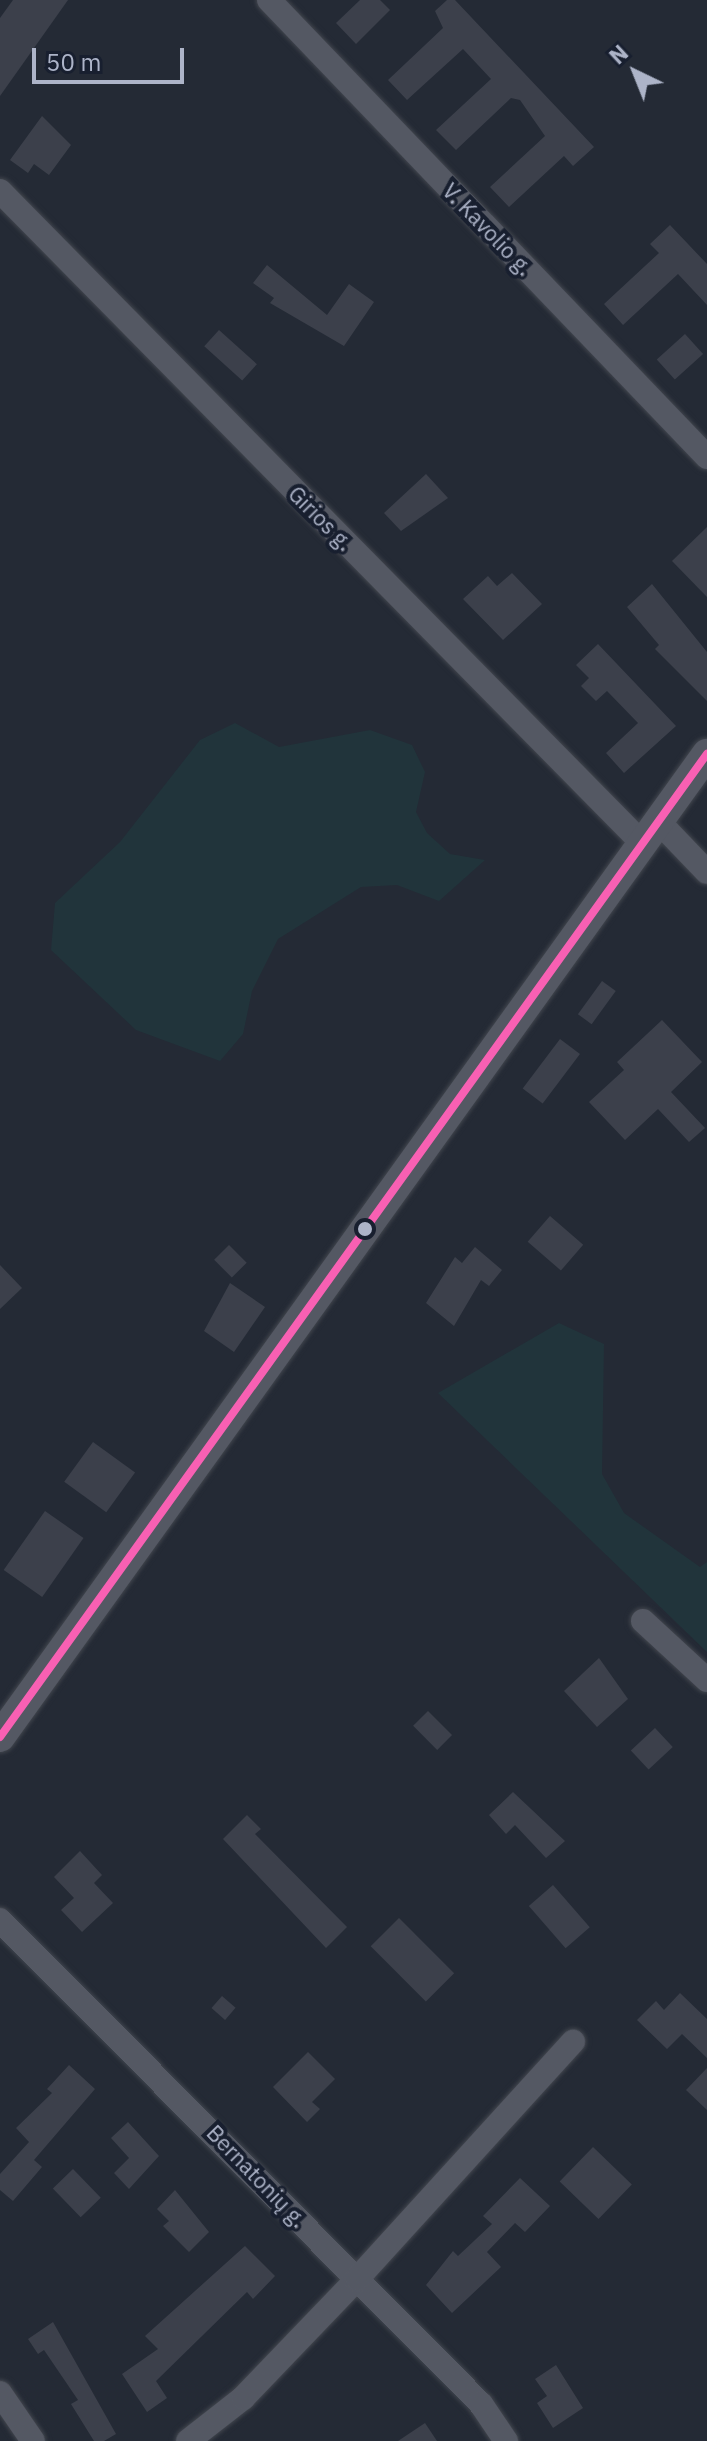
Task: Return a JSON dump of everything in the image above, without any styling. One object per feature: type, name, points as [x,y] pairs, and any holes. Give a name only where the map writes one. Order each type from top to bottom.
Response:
[{"type":"street","name":"V. Kavolio g.","points":[[269,0],[707,457]]},
{"type":"street","name":"Girios g.","points":[[0,191],[651,833],[707,872]]},
{"type":"street","points":[[0,1737],[707,754]]},
{"type":"street","points":[[643,1621],[707,1680]]},
{"type":"street","name":"Bernatonių g.","points":[[0,1920],[481,2404],[506,2441]]},
{"type":"street","points":[[188,2441],[243,2398],[357,2279],[573,2042]]},
{"type":"street","points":[[0,2393],[33,2441]]},
{"type":"shaded area","points":[[235,723],[279,747],[370,730],[412,745],[425,772],[416,812],[427,833],[450,854],[485,860],[439,901],[397,885],[361,887],[278,939],[252,991],[243,1034],[220,1061],[136,1030],[51,950],[55,903],[120,842],[200,740]]},
{"type":"shaded area","points":[[559,1323],[604,1344],[602,1474],[624,1513],[700,1567],[707,1562],[707,1652],[438,1393]]},
{"type":"building","points":[[13,0],[68,0],[0,96],[0,18]]},
{"type":"building","points":[[360,0],[380,0],[390,10],[356,44],[336,23]]},
{"type":"building","points":[[447,0],[455,0],[594,147],[573,166],[564,156],[509,207],[490,187],[545,136],[520,100],[511,98],[456,150],[436,130],[491,79],[463,49],[407,100],[388,80],[443,28],[435,11]]},
{"type":"building","points":[[42,116],[71,145],[49,175],[34,164],[28,173],[10,160]]},
{"type":"building","points":[[670,225],[707,264],[707,305],[678,274],[623,325],[604,304],[659,253],[650,244]]},
{"type":"building","points":[[267,265],[327,315],[349,284],[374,302],[344,346],[270,303],[274,298],[253,283]]},
{"type":"building","points":[[219,330],[257,364],[242,380],[204,346]]},
{"type":"building","points":[[685,334],[703,354],[675,379],[657,359]]},
{"type":"building","points":[[426,474],[448,498],[401,531],[384,513]]},
{"type":"building","points":[[707,527],[707,597],[672,561]]},
{"type":"building","points":[[512,573],[542,604],[503,640],[463,599],[488,576],[497,586]]},
{"type":"building","points":[[652,584],[707,652],[707,701],[655,649],[659,645],[627,607]]},
{"type":"building","points":[[598,644],[676,726],[624,773],[606,753],[638,723],[607,691],[596,701],[581,686],[589,678],[576,665]]},
{"type":"building","points":[[602,981],[616,991],[592,1024],[578,1014]]},
{"type":"building","points":[[662,1020],[702,1062],[671,1092],[705,1128],[689,1142],[658,1109],[625,1140],[589,1102],[624,1070],[617,1062]]},
{"type":"building","points":[[560,1039],[580,1054],[543,1104],[523,1089]]},
{"type":"building","points":[[550,1216],[583,1245],[561,1271],[528,1242]]},
{"type":"building","points":[[229,1245],[247,1263],[232,1278],[214,1260]]},
{"type":"building","points":[[475,1247],[502,1270],[489,1286],[481,1280],[454,1326],[426,1303],[455,1257],[462,1263]]},
{"type":"building","points":[[0,1265],[22,1288],[0,1309]]},
{"type":"building","points":[[230,1283],[265,1307],[234,1352],[204,1331]]},
{"type":"building","points":[[93,1442],[135,1473],[106,1512],[64,1482]]},
{"type":"building","points":[[45,1511],[84,1538],[42,1597],[4,1570]]},
{"type":"building","points":[[599,1658],[628,1699],[597,1727],[564,1691]]},
{"type":"building","points":[[428,1711],[452,1735],[437,1750],[413,1726]]},
{"type":"building","points":[[655,1728],[673,1747],[649,1770],[631,1751]]},
{"type":"building","points":[[513,1792],[565,1841],[546,1858],[515,1825],[506,1834],[489,1815]]},
{"type":"building","points":[[247,1815],[261,1829],[255,1834],[347,1927],[326,1948],[223,1839]]},
{"type":"building","points":[[80,1851],[102,1875],[94,1883],[113,1903],[82,1932],[61,1910],[74,1898],[54,1877]]},
{"type":"building","points":[[553,1885],[590,1927],[566,1948],[529,1906]]},
{"type":"building","points":[[399,1918],[454,1973],[426,2001],[371,1946]]},
{"type":"building","points":[[680,1993],[707,2019],[707,2058],[682,2034],[667,2049],[637,2020],[656,2001],[664,2010]]},
{"type":"building","points":[[222,1996],[236,2008],[225,2020],[212,2008]]},
{"type":"building","points":[[308,2052],[335,2079],[312,2102],[320,2109],[307,2122],[273,2087]]},
{"type":"building","points":[[69,2065],[95,2089],[34,2160],[42,2167],[13,2201],[0,2190],[0,2174],[29,2142],[16,2128],[52,2093],[47,2089]]},
{"type":"building","points":[[707,2068],[707,2110],[686,2090]]},
{"type":"building","points":[[128,2122],[159,2156],[129,2189],[114,2173],[129,2158],[111,2138]]},
{"type":"building","points":[[593,2147],[632,2185],[599,2219],[560,2182]]},
{"type":"building","points":[[73,2169],[101,2198],[81,2217],[53,2188]]},
{"type":"building","points":[[520,2178],[550,2206],[525,2232],[515,2223],[487,2252],[501,2267],[452,2313],[426,2285],[453,2251],[458,2256],[492,2224],[483,2216]]},
{"type":"building","points":[[175,2190],[209,2232],[189,2252],[163,2226],[169,2221],[157,2209]]},
{"type":"building","points":[[245,2246],[275,2276],[253,2299],[247,2292],[156,2381],[167,2398],[147,2412],[122,2374],[158,2349],[145,2336]]},
{"type":"building","points":[[53,2322],[116,2434],[104,2441],[94,2441],[71,2404],[78,2400],[44,2350],[38,2354],[28,2339]]},
{"type":"building","points":[[556,2365],[583,2408],[553,2428],[537,2403],[547,2396],[535,2379]]},
{"type":"building","points":[[425,2423],[437,2441],[398,2441]]},
{"type":"transit line","points":[[0,1737],[707,754]]}]
